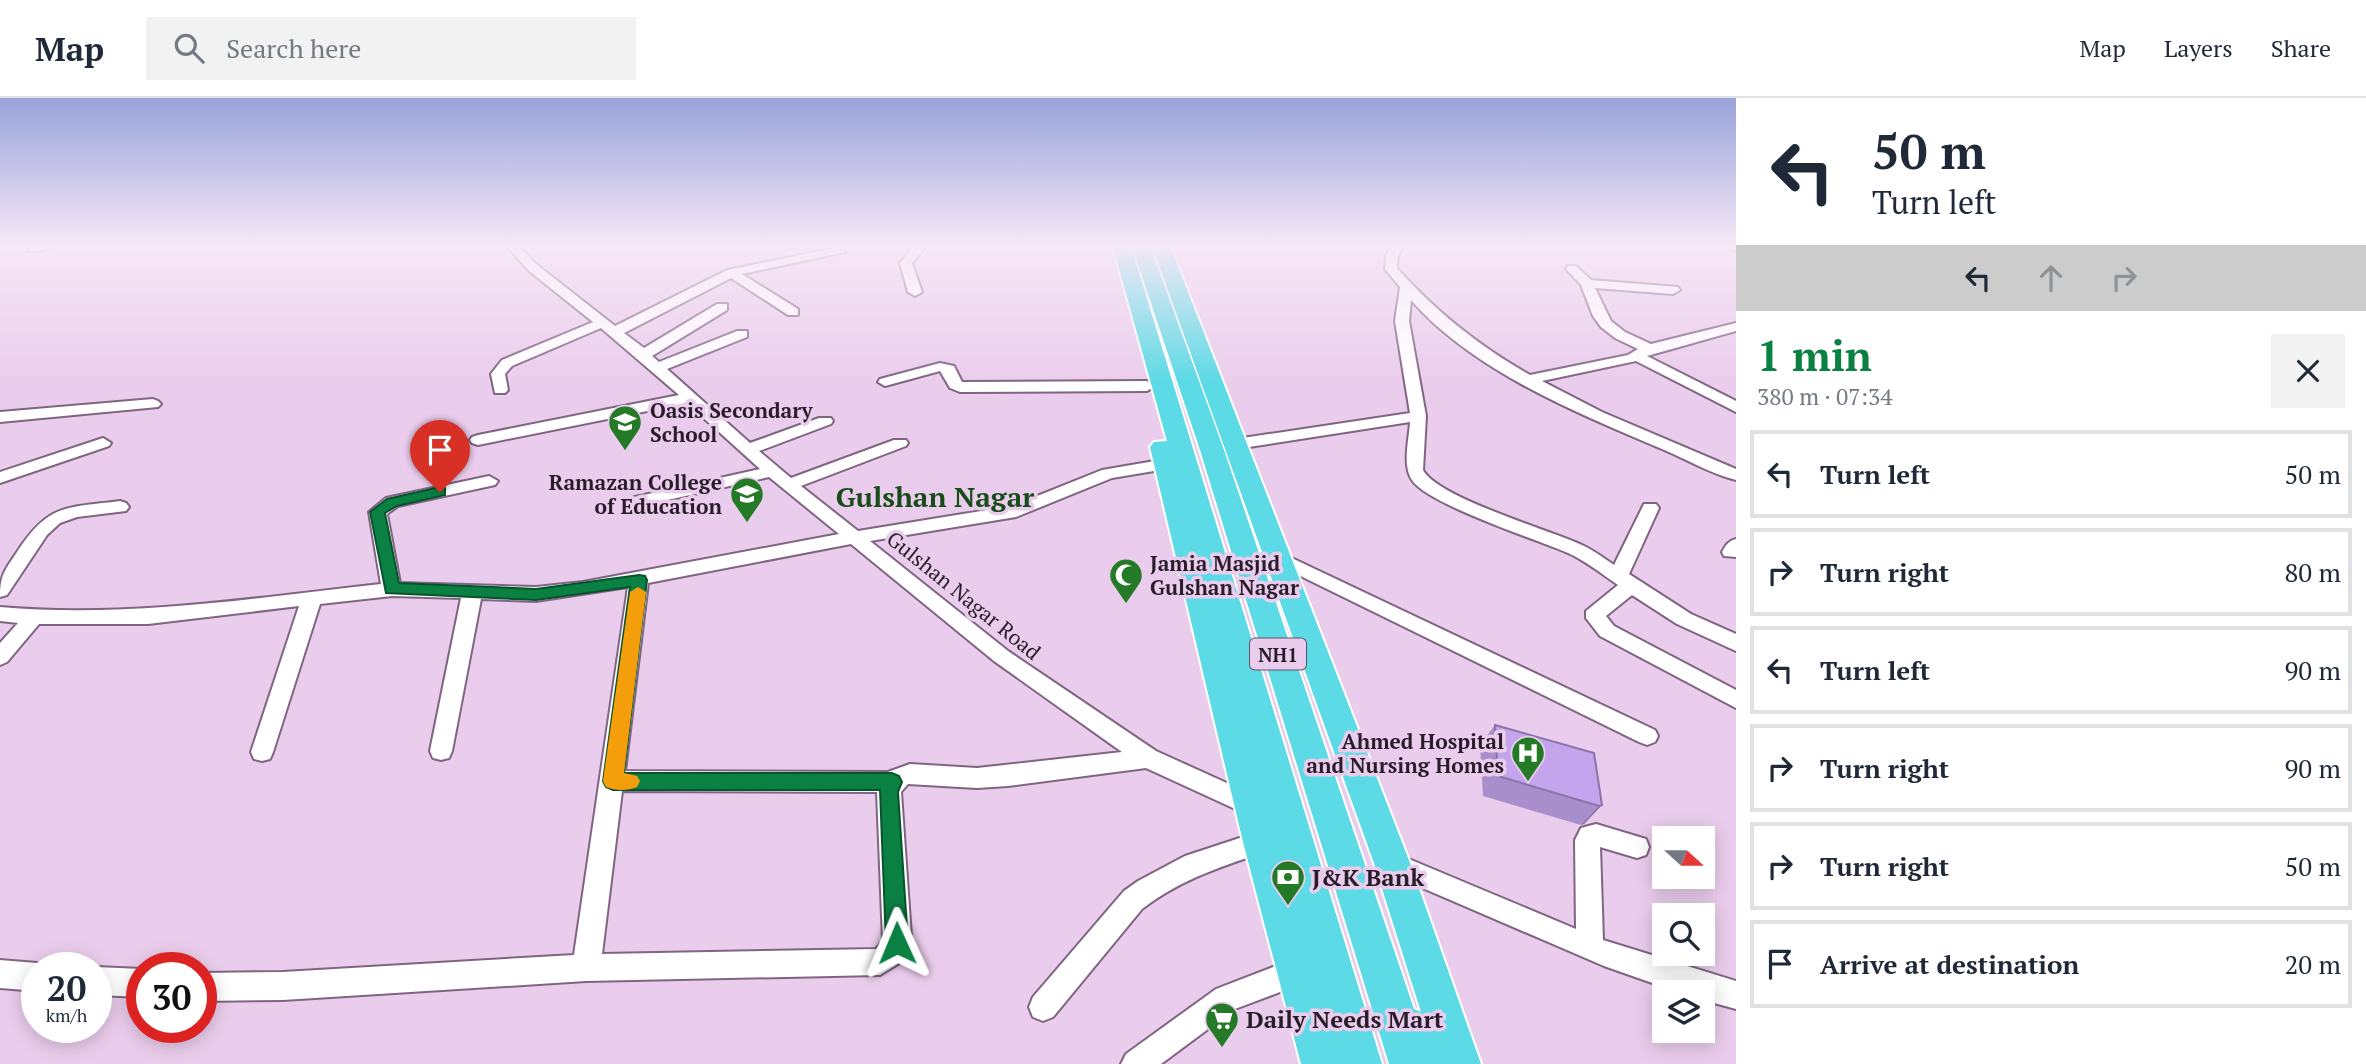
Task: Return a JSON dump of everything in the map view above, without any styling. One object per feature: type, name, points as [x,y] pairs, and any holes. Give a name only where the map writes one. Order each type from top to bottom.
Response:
[{"type":"highway","points":[[1122,291],[1147,386],[1176,462],[1261,842],[1323,1064]]},
{"type":"highway","name":"NH1","points":[[1133,291],[1176,462],[1360,1064]]},
{"type":"highway","name":"NH1","points":[[1157,291],[1212,450],[1411,1064]]},
{"type":"highway","points":[[1178,291],[1392,863],[1459,1064]]},
{"type":"highway","points":[[1391,1003],[1434,1064]]},
{"type":"street","name":"Gulshan Nagar Road","points":[[562,291],[649,362],[772,471],[1001,656],[1148,758],[1253,806]]},
{"type":"street","points":[[500,390],[498,374],[508,363],[608,328],[690,291]]},
{"type":"street","points":[[759,291],[793,312]]},
{"type":"street","points":[[1406,291],[1402,321],[1418,416],[1415,470],[1420,480],[1430,488],[1488,515],[1578,550],[1684,619],[1736,643]]},
{"type":"street","points":[[1408,291],[1460,336],[1525,380],[1736,475]]},
{"type":"street","points":[[1590,291],[1606,324],[1643,353],[1736,407]]},
{"type":"street","points":[[649,362],[722,307]]},
{"type":"street","points":[[1525,380],[1643,353],[1736,327]]},
{"type":"street","points":[[649,362],[742,334]]},
{"type":"street","points":[[885,382],[940,367],[949,369],[955,385],[960,387],[1147,386]]},
{"type":"street","points":[[478,440],[687,398]]},
{"type":"street","points":[[0,416],[153,404]]},
{"type":"street","points":[[1236,444],[1418,416]]},
{"type":"street","points":[[748,449],[825,421]]},
{"type":"street","points":[[0,478],[103,443]]},
{"type":"street","points":[[791,484],[900,443]]},
{"type":"street","points":[[0,614],[34,617],[172,616],[392,589],[559,593],[857,537],[1016,511],[1108,474],[1176,462]]},
{"type":"street","points":[[632,503],[772,471]]},
{"type":"street","points":[[392,589],[377,512],[380,508],[392,502],[489,481]]},
{"type":"street","points":[[0,590],[16,571],[42,527],[65,515],[120,507]]},
{"type":"street","points":[[1650,508],[1624,582],[1596,611],[1600,624],[1607,631],[1736,700]]},
{"type":"street","points":[[1279,558],[1647,736]]},
{"type":"street","points":[[586,968],[639,580]]},
{"type":"street","points":[[441,751],[472,593]]},
{"type":"street","points":[[262,752],[312,598]]},
{"type":"street","points":[[0,657],[34,617]]},
{"type":"street","points":[[1308,747],[1349,748]]},
{"type":"street","points":[[217,987],[283,986],[586,968],[880,962],[891,955],[897,943],[898,931],[889,792],[892,782],[900,776],[910,774],[977,778],[1008,776],[1148,758]]},
{"type":"street","points":[[613,781],[892,782]]},
{"type":"street","points":[[1590,946],[1587,840],[1595,835],[1637,847]]},
{"type":"street","points":[[1043,1007],[1133,900],[1150,886],[1200,861],[1261,842]]},
{"type":"street","points":[[1392,863],[1590,946],[1736,995]]},
{"type":"street","points":[[1136,1064],[1226,999],[1299,971]]},
{"type":"street","points":[[0,974],[21,976]]},
{"type":"building","points":[[1495,725],[1594,753],[1602,805],[1498,776]]},
{"type":"slow traffic","points":[[630,781],[613,781],[638,592]]},
{"type":"place","name":"Oasis Secondary School","points":[[625,452]]},
{"type":"place","name":"Ramazan College of Education","points":[[747,524]]},
{"type":"place","name":"Jamia Masjid Gulshan Nagar","points":[[1126,605]]},
{"type":"place","name":"Ahmed Hospital and Nursing Homes","points":[[1528,783]]},
{"type":"place","name":"J&K Bank","points":[[1288,907]]},
{"type":"place","name":"Daily Needs Mart","points":[[1222,1049]]},
{"type":"district","name":"Gulshan Nagar","points":[[935,496]]},
{"type":"route","points":[[440,492],[392,502],[377,512],[392,589],[536,594],[559,593],[639,580],[613,781],[892,782],[889,792],[897,943]]}]
